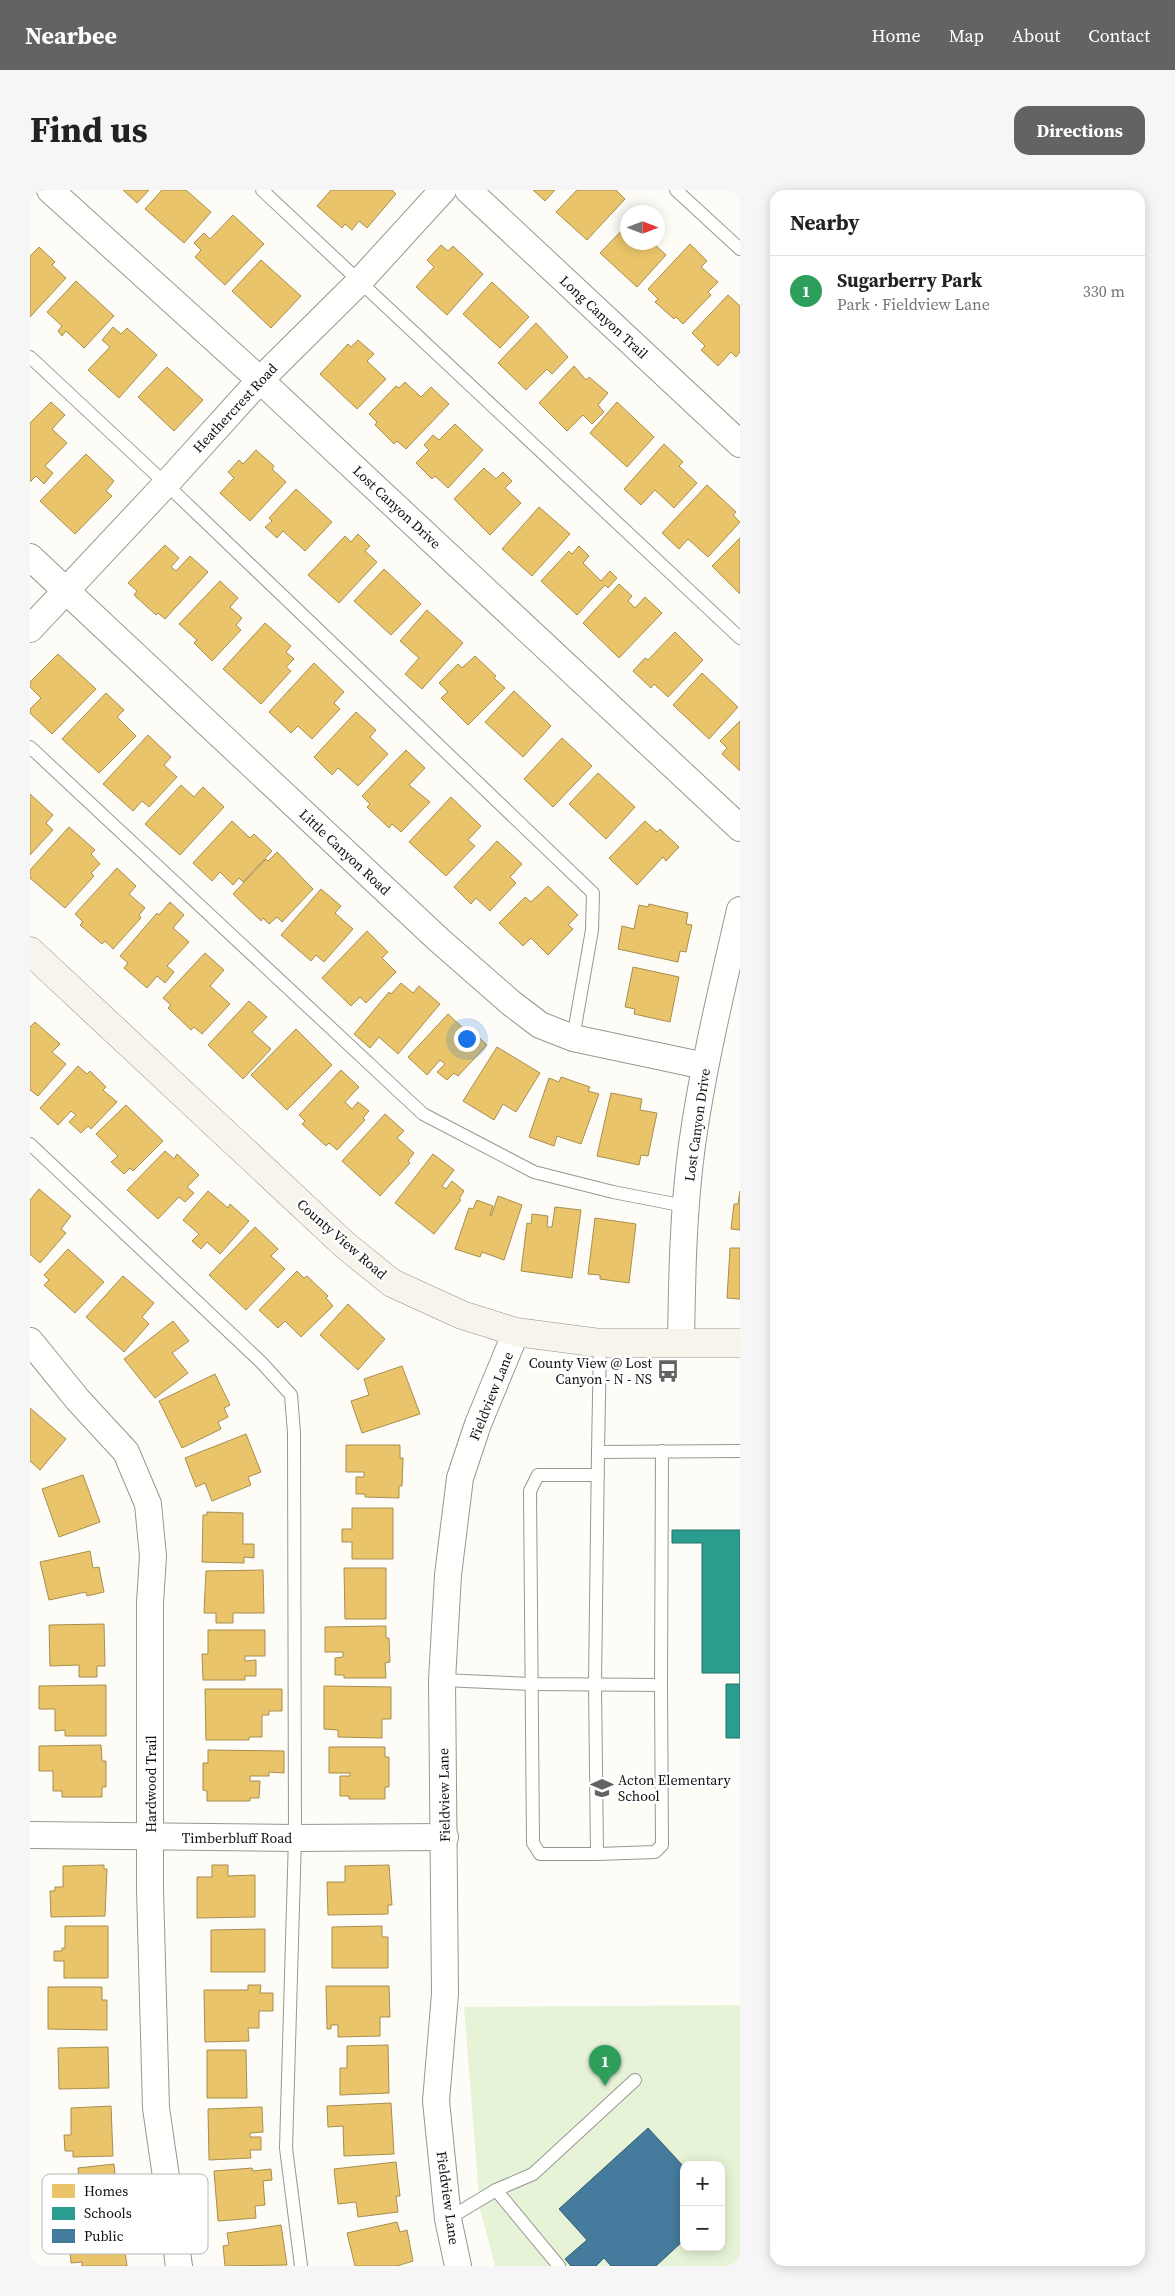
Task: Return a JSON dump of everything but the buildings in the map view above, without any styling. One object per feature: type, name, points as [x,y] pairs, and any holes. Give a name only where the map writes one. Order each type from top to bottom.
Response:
[{"type":"street","name":"Lost Canyon Drive","points":[[50,190],[260,380],[740,828]]},
{"type":"street","name":"Heathercrest Road","points":[[30,629],[166,484],[260,380],[359,282],[443,190]]},
{"type":"street","name":"Long Canyon Trail","points":[[468,190],[740,444]]},
{"type":"street","name":"Little Canyon Road","points":[[30,557],[432,933],[511,1003],[540,1025],[573,1038],[705,1066]]},
{"type":"street","name":"Lost Canyon Drive","points":[[681,1343],[685,1206],[692,1145],[705,1066],[740,910]]},
{"type":"street","name":"County View Road","points":[[30,951],[346,1246],[392,1283],[462,1315],[516,1332],[600,1343],[740,1343]]},
{"type":"street","name":"Fieldview Lane","points":[[458,2266],[448,2219],[436,2101],[445,1994],[442,1680],[448,1575],[460,1478],[478,1424],[516,1332]]},
{"type":"street","name":"Hardwood Trail","points":[[30,1341],[78,1400],[126,1452],[148,1504],[153,1556],[150,1603],[150,1889],[156,2108],[166,2174]]},
{"type":"street","name":"Timberbluff Road","points":[[30,1835],[295,1838],[445,1837]]},
{"type":"lane","points":[[262,190],[740,638]]},
{"type":"lane","points":[[676,190],[740,249]]},
{"type":"lane","points":[[30,356],[593,893],[592,930],[573,1038]]},
{"type":"lane","points":[[30,747],[423,1114],[534,1172],[613,1192],[685,1206]]},
{"type":"lane","points":[[30,1144],[261,1362],[291,1395],[294,1433],[295,1838],[286,2148],[301,2266]]},
{"type":"lane","points":[[598,1854],[595,1684],[600,1343]]},
{"type":"lane","points":[[598,1475],[538,1476],[530,1491],[533,1843],[540,1854],[655,1852],[662,1846],[662,1451]]},
{"type":"lane","points":[[598,1452],[740,1451]]},
{"type":"lane","points":[[442,1680],[531,1684],[661,1685]]},
{"type":"lane","points":[[448,2219],[496,2190],[533,2174],[635,2080]]},
{"type":"lane","points":[[496,2190],[559,2266]]},
{"type":"green space","points":[[740,2005],[740,2266],[495,2266],[480,2209],[464,2007]]},
{"type":"place","name":"County View @ Lost Canyon - N - NS","points":[[668,1371]]},
{"type":"place","name":"Acton Elementary School","points":[[602,1788]]},
{"type":"place","name":"Sugarberry Park","points":[[605,2086]]}]
